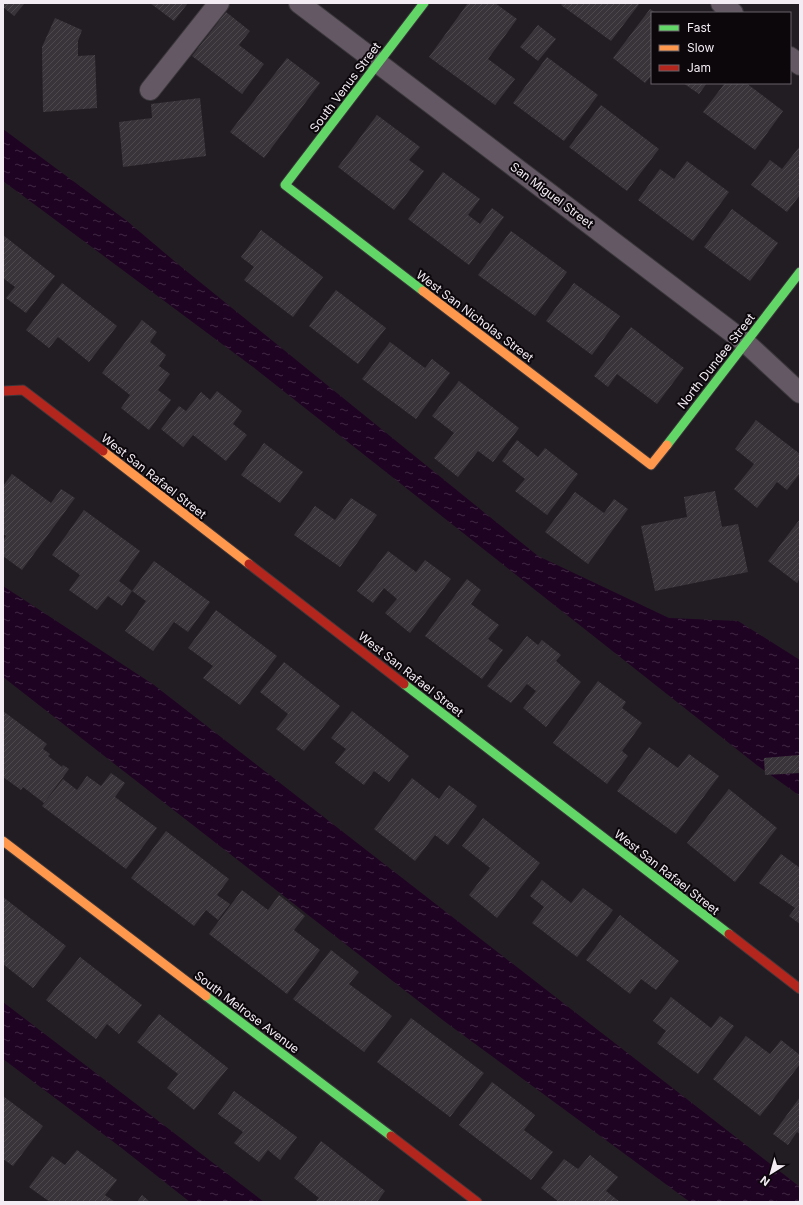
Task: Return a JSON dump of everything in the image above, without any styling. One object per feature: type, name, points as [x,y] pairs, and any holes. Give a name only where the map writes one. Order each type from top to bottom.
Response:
[{"type":"street","points":[[150,90],[218,3]]},
{"type":"street","name":"San Miguel Street","points":[[299,3],[746,343],[800,392]]},
{"type":"street","name":"South Venus Street","points":[[285,185],[424,3]]},
{"type":"street","points":[[721,3],[733,12]]},
{"type":"street","points":[[791,58],[800,65]]},
{"type":"street","name":"West San Nicholas Street","points":[[285,185],[651,465]]},
{"type":"street","name":"North Dundee Street","points":[[651,465],[800,272]]},
{"type":"street","name":"West San Rafael Street","points":[[3,391],[23,390],[800,989]]},
{"type":"street","name":"South Melrose Avenue","points":[[3,842],[477,1202]]},
{"type":"water","points":[[3,129],[127,221],[179,265],[538,556],[669,618],[738,621],[800,660],[800,796],[758,766],[253,367],[3,181]]},
{"type":"water","points":[[3,586],[154,685],[800,1187],[800,1202],[690,1202],[444,1021],[3,677]]},
{"type":"water","points":[[3,1002],[264,1202],[190,1202],[119,1146],[3,1059]]},
{"type":"building","points":[[3,3],[25,3],[14,16],[3,7]]},
{"type":"building","points":[[150,3],[188,3],[174,21]]},
{"type":"building","points":[[468,3],[495,3],[517,19],[488,59],[515,79],[495,105],[429,57]]},
{"type":"building","points":[[563,3],[640,3],[611,41],[561,5]]},
{"type":"building","points":[[650,9],[654,12],[651,12],[651,76],[645,83],[613,58]]},
{"type":"building","points":[[226,12],[250,31],[239,45],[264,64],[242,94],[192,56]]},
{"type":"building","points":[[55,18],[82,30],[78,41],[78,56],[95,55],[97,108],[43,112],[42,47]]},
{"type":"building","points":[[538,25],[556,39],[538,61],[520,47]]},
{"type":"building","points":[[547,57],[598,95],[564,141],[513,103]]},
{"type":"building","points":[[287,58],[320,83],[264,158],[230,132]]},
{"type":"building","points":[[684,84],[706,84],[699,94]]},
{"type":"building","points":[[724,84],[747,84],[783,111],[755,150],[703,112]]},
{"type":"building","points":[[200,98],[206,156],[123,167],[119,122],[152,118],[151,104]]},
{"type":"building","points":[[601,105],[659,149],[627,191],[569,147]]},
{"type":"building","points":[[377,115],[420,147],[409,160],[424,171],[394,210],[338,167]]},
{"type":"building","points":[[800,146],[800,195],[787,212],[751,185],[770,160],[782,169]]},
{"type":"building","points":[[687,161],[729,192],[693,241],[638,200],[660,169],[674,179]]},
{"type":"building","points":[[443,172],[480,199],[468,215],[480,224],[492,208],[504,217],[469,265],[408,219]]},
{"type":"building","points":[[732,209],[778,243],[750,281],[704,247]]},
{"type":"building","points":[[261,230],[323,277],[293,317],[244,280],[254,267],[241,257]]},
{"type":"building","points":[[511,231],[567,272],[535,316],[478,275]]},
{"type":"building","points":[[3,235],[55,276],[26,313],[6,298],[15,287],[3,278]]},
{"type":"building","points":[[62,283],[117,326],[89,362],[58,337],[49,348],[26,330]]},
{"type":"building","points":[[574,283],[620,316],[592,355],[546,321]]},
{"type":"building","points":[[336,290],[386,328],[358,364],[309,326]]},
{"type":"building","points":[[142,320],[157,332],[150,342],[166,355],[159,366],[170,374],[158,390],[171,400],[149,430],[121,408],[130,395],[102,373]]},
{"type":"building","points":[[631,327],[684,368],[657,404],[617,374],[608,387],[594,376]]},
{"type":"building","points":[[390,342],[425,368],[432,359],[450,373],[416,419],[362,379]]},
{"type":"building","points":[[459,381],[519,428],[493,462],[478,451],[458,477],[434,458],[454,433],[432,416]]},
{"type":"building","points":[[217,391],[242,411],[233,424],[247,435],[226,461],[193,435],[183,447],[161,429],[179,406],[186,411],[201,392],[210,400]]},
{"type":"building","points":[[756,420],[800,454],[800,473],[787,490],[777,482],[757,508],[734,489],[754,464],[735,449]]},
{"type":"building","points":[[517,440],[538,457],[545,448],[578,474],[547,515],[515,491],[525,479],[502,461]]},
{"type":"building","points":[[264,443],[303,472],[280,503],[241,475]]},
{"type":"building","points":[[12,474],[51,503],[61,489],[75,498],[22,570],[3,556],[3,541],[6,536],[3,534],[3,486]]},
{"type":"building","points":[[715,491],[722,527],[738,524],[748,572],[655,591],[641,526],[687,517],[684,497]]},
{"type":"building","points":[[575,492],[604,513],[614,499],[628,509],[588,564],[545,532]]},
{"type":"building","points":[[351,498],[377,515],[340,567],[294,535],[315,506],[335,520]]},
{"type":"building","points":[[84,510],[140,551],[119,581],[132,591],[122,606],[108,596],[97,610],[69,590],[80,575],[52,555]]},
{"type":"building","points":[[800,519],[800,578],[797,583],[768,561]]},
{"type":"building","points":[[388,551],[416,572],[425,560],[451,579],[410,633],[385,613],[397,599],[384,588],[373,603],[357,591]]},
{"type":"building","points":[[154,561],[210,602],[188,632],[174,622],[153,651],[125,631],[146,601],[132,591]]},
{"type":"building","points":[[467,579],[481,590],[471,604],[499,625],[488,639],[503,650],[482,679],[425,636]]},
{"type":"building","points":[[216,610],[277,656],[240,705],[203,678],[213,666],[188,648]]},
{"type":"building","points":[[527,636],[538,645],[542,640],[561,655],[556,661],[581,682],[546,727],[523,708],[536,691],[527,684],[511,703],[487,686]]},
{"type":"building","points":[[284,662],[340,706],[304,751],[276,729],[288,714],[260,692]]},
{"type":"building","points":[[598,681],[626,702],[622,708],[642,723],[622,751],[628,756],[607,784],[553,743]]},
{"type":"building","points":[[3,711],[47,744],[43,749],[50,754],[48,756],[62,767],[63,765],[69,769],[44,803],[23,787],[21,790],[3,777]]},
{"type":"building","points":[[352,711],[409,756],[389,782],[374,771],[364,785],[335,763],[346,749],[331,738]]},
{"type":"building","points":[[649,747],[678,768],[689,754],[719,776],[676,834],[617,791]]},
{"type":"building","points":[[799,755],[800,773],[765,775],[764,758]]},
{"type":"building","points":[[111,773],[125,783],[115,797],[157,828],[126,869],[42,806],[63,779],[77,790],[87,776],[101,786]]},
{"type":"building","points":[[412,778],[439,799],[449,785],[477,806],[448,845],[435,835],[415,861],[374,829]]},
{"type":"building","points":[[729,789],[777,828],[735,882],[687,843]]},
{"type":"building","points":[[483,818],[540,863],[497,918],[469,895],[490,868],[462,846]]},
{"type":"building","points":[[166,831],[229,879],[217,895],[230,904],[218,920],[206,910],[194,926],[131,878]]},
{"type":"building","points":[[781,854],[800,868],[800,924],[789,916],[795,908],[759,883]]},
{"type":"building","points":[[542,880],[571,903],[583,888],[613,910],[577,957],[532,923],[544,907],[530,896]]},
{"type":"building","points":[[242,890],[268,910],[279,895],[305,916],[294,930],[320,950],[287,994],[209,934]]},
{"type":"building","points":[[3,897],[66,946],[33,988],[3,964]]},
{"type":"building","points":[[620,915],[679,961],[656,990],[641,979],[630,994],[586,960]]},
{"type":"building","points":[[331,950],[359,972],[349,984],[392,1016],[364,1052],[293,999]]},
{"type":"building","points":[[80,957],[142,1005],[119,1034],[107,1024],[96,1039],[46,1000]]},
{"type":"building","points":[[671,997],[711,1028],[720,1016],[734,1026],[698,1074],[657,1043],[666,1031],[653,1021]]},
{"type":"building","points":[[159,1014],[228,1068],[194,1110],[167,1088],[178,1074],[137,1042]]},
{"type":"building","points":[[411,1018],[484,1073],[450,1117],[377,1062]]},
{"type":"building","points":[[746,1036],[770,1054],[781,1040],[800,1055],[800,1064],[760,1116],[713,1079]]},
{"type":"building","points":[[492,1082],[535,1115],[524,1130],[553,1152],[531,1180],[459,1125]]},
{"type":"building","points":[[234,1091],[297,1137],[280,1160],[268,1150],[259,1162],[234,1143],[243,1132],[218,1114]]},
{"type":"building","points":[[3,1096],[43,1126],[13,1166],[3,1159]]},
{"type":"building","points":[[800,1097],[800,1134],[797,1132],[788,1145],[773,1134]]},
{"type":"building","points":[[321,1141],[385,1191],[377,1202],[315,1202],[319,1198],[294,1178]]},
{"type":"building","points":[[77,1150],[117,1180],[105,1195],[115,1202],[50,1202],[29,1187],[52,1156],[65,1165]]},
{"type":"building","points":[[590,1155],[618,1177],[606,1191],[620,1202],[559,1202],[541,1188],[564,1159],[578,1169]]},
{"type":"building","points":[[142,1195],[150,1202],[137,1202]]},
{"type":"traffic: fast","points":[[423,291],[285,185],[424,3]]},
{"type":"traffic: fast","points":[[667,445],[800,272]]},
{"type":"traffic: fast","points":[[404,684],[729,934]]},
{"type":"traffic: fast","points":[[206,996],[391,1136]]},
{"type":"traffic: slow","points":[[423,291],[651,465],[667,445]]},
{"type":"traffic: slow","points":[[103,451],[249,564]]},
{"type":"traffic: slow","points":[[3,841],[206,996]]},
{"type":"traffic: jam","points":[[3,391],[23,390],[103,451]]},
{"type":"traffic: jam","points":[[249,564],[404,684]]},
{"type":"traffic: jam","points":[[729,934],[800,989]]},
{"type":"traffic: jam","points":[[391,1136],[477,1202]]}]
